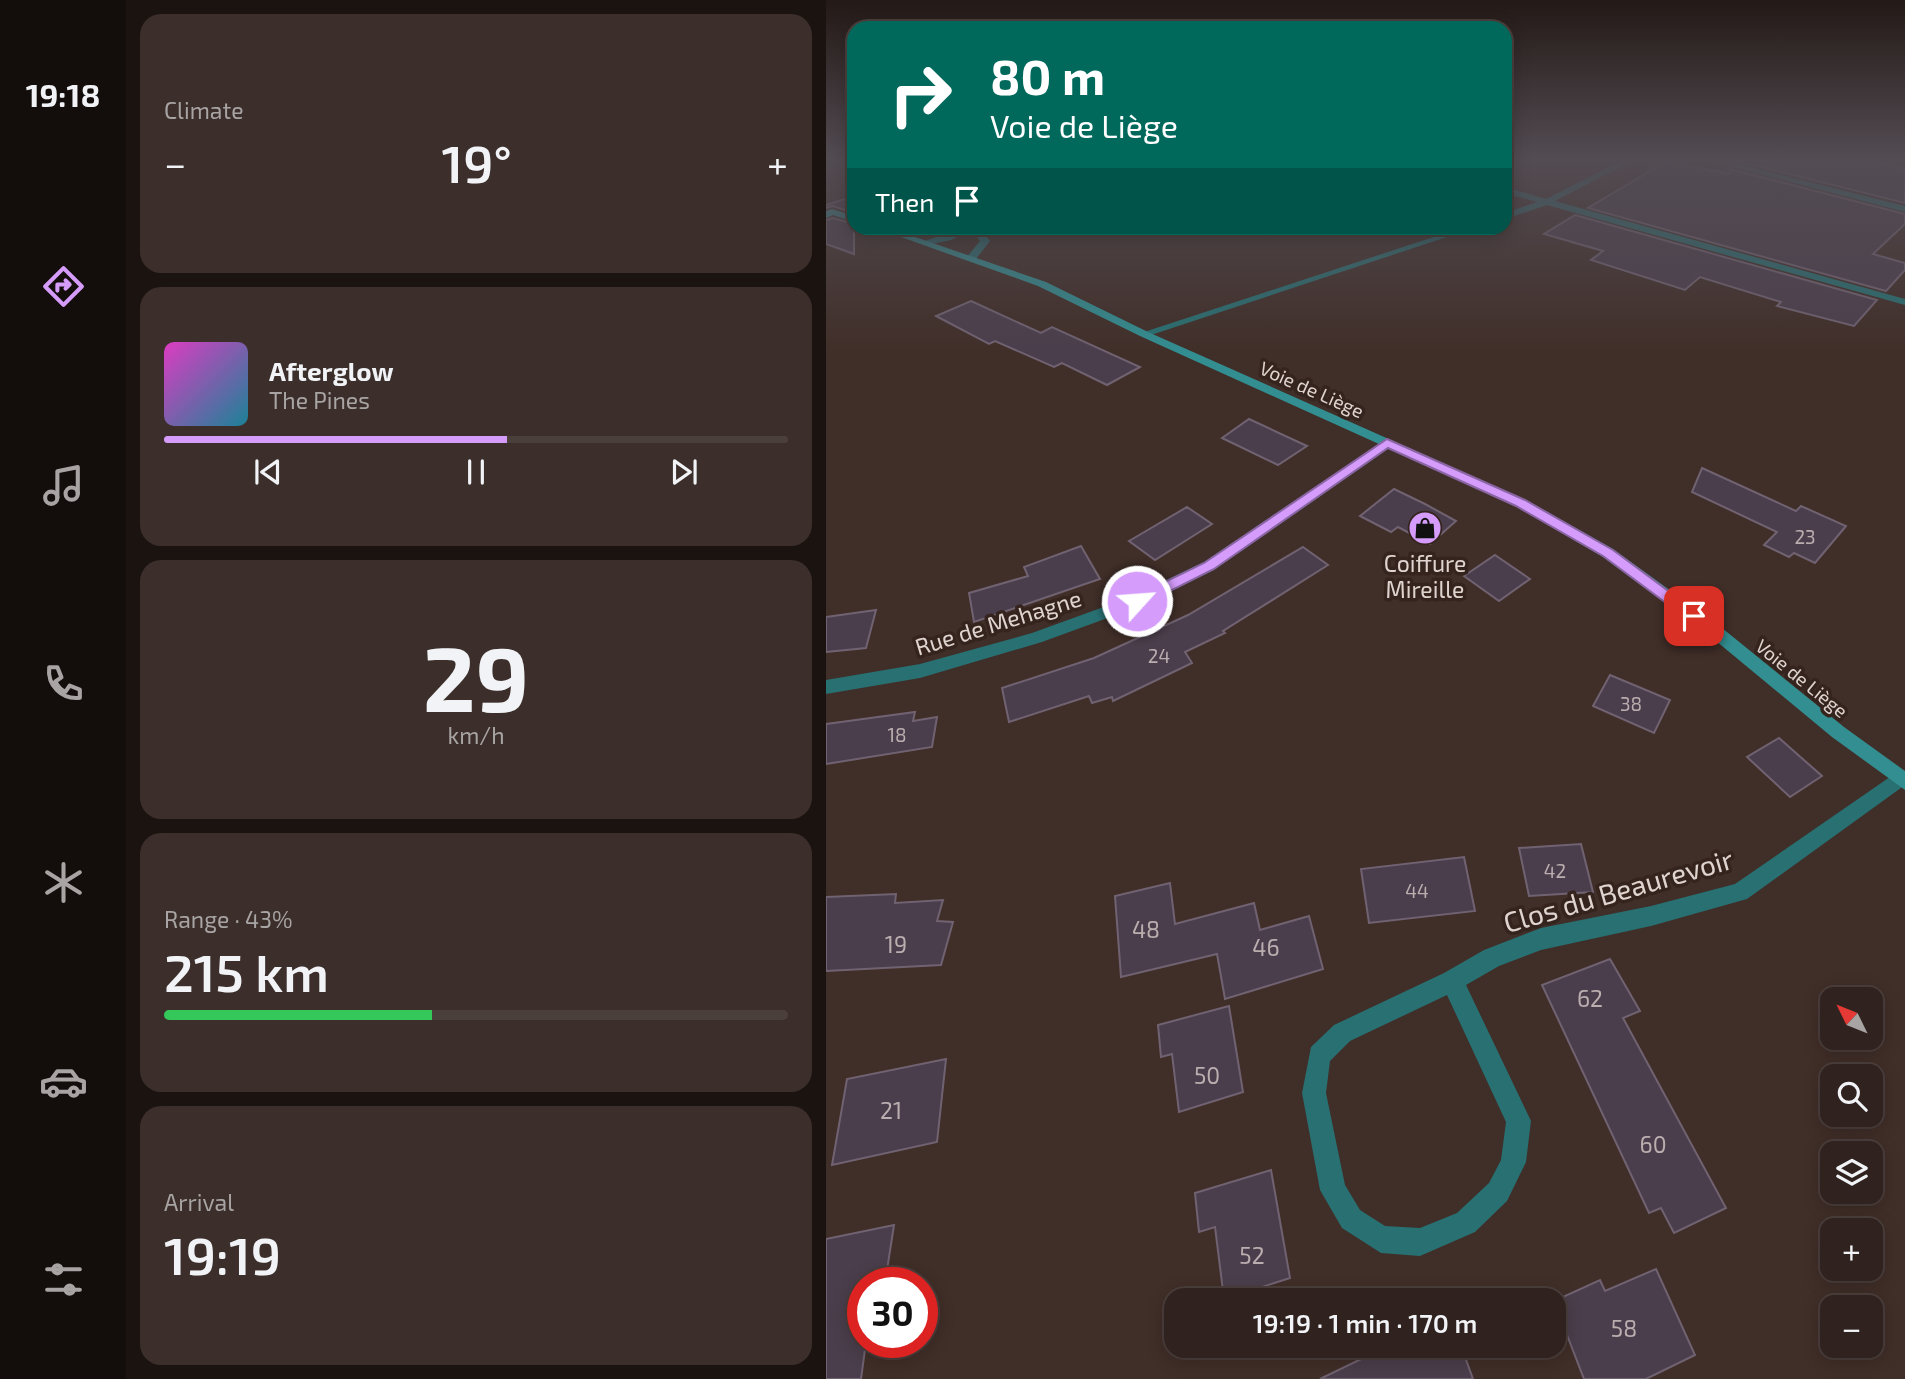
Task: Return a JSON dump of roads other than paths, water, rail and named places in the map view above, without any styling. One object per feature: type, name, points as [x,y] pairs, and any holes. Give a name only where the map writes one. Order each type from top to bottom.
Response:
[{"type":"street","points":[[1630,225],[1905,302]]},
{"type":"street","name":"Voie de Liège","points":[[904,235],[1042,284],[1144,334],[1521,503],[1608,553],[1716,632],[1838,732],[1902,780]]},
{"type":"street","points":[[927,242],[953,235]]},
{"type":"street","points":[[971,258],[985,241],[981,235]]},
{"type":"street","points":[[1144,334],[1448,235]]},
{"type":"street","name":"Rue de Mehagne","points":[[826,687],[920,671],[1036,638],[1137,601],[1209,566],[1387,443]]},
{"type":"street","name":"Clos du Beaurevoir","points":[[1452,981],[1519,1121],[1513,1162],[1498,1192],[1466,1223],[1420,1242],[1381,1240],[1350,1219],[1333,1190],[1314,1093],[1319,1055],[1342,1033],[1452,981],[1492,958],[1541,939],[1651,916],[1740,892],[1902,780]]},
{"type":"place","name":"Coiffure Mireille","points":[[1425,528]]}]
